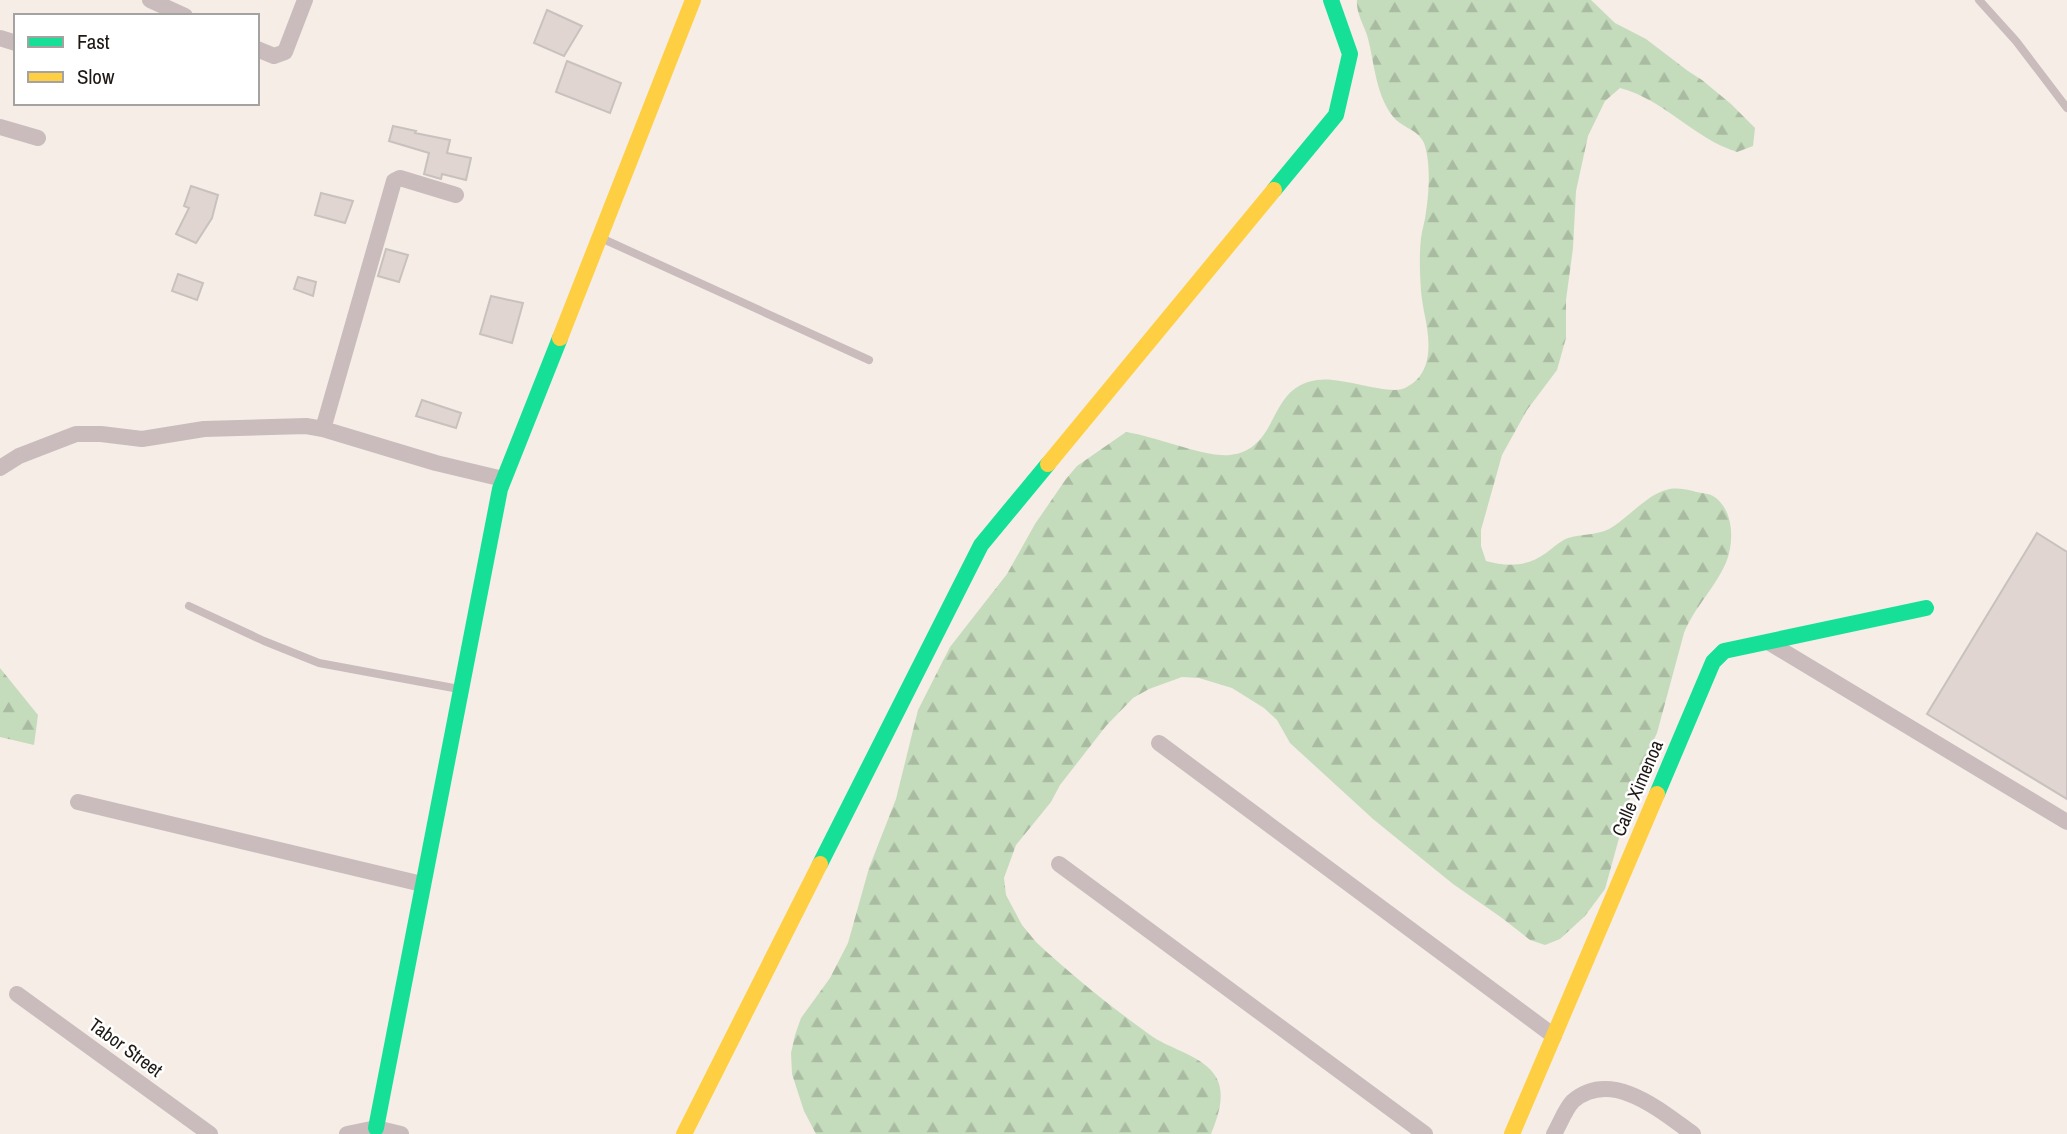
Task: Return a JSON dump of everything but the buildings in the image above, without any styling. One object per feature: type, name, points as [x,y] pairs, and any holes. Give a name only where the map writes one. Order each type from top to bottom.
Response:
[{"type":"street","points":[[150,0],[181,14]]},
{"type":"street","points":[[259,49],[274,56],[285,51],[305,0]]},
{"type":"street","points":[[376,1128],[503,479],[693,0]]},
{"type":"street","points":[[684,1134],[981,545],[1336,115],[1350,54],[1331,0]]},
{"type":"street","points":[[0,127],[38,138]]},
{"type":"street","points":[[323,429],[394,181],[400,178],[456,195]]},
{"type":"street","points":[[0,467],[19,456],[76,434],[142,439],[204,429],[282,426],[323,429],[436,463],[503,479]]},
{"type":"street","name":"Calle Ximenoa","points":[[1517,1130],[1554,1036],[1713,662],[1724,651],[1926,608]]},
{"type":"street","points":[[1768,642],[2067,822]]},
{"type":"street","points":[[1159,743],[1554,1036]]},
{"type":"street","points":[[78,802],[422,884]]},
{"type":"street","points":[[1059,864],[1425,1134]]},
{"type":"street","name":"Tabor Street","points":[[17,994],[210,1134]]},
{"type":"street","points":[[1554,1134],[1571,1103],[1586,1093],[1608,1088],[1653,1104],[1693,1134]]},
{"type":"street","points":[[347,1134],[376,1128],[401,1134]]},
{"type":"lane","points":[[1979,0],[2016,41],[2067,108]]},
{"type":"lane","points":[[600,237],[869,360]]},
{"type":"lane","points":[[189,606],[319,663],[460,689]]},
{"type":"green space","points":[[1357,0],[1591,0],[1615,23],[1646,39],[1702,80],[1755,128],[1753,146],[1737,152],[1706,138],[1636,94],[1620,88],[1605,101],[1588,136],[1576,191],[1573,248],[1566,300],[1566,338],[1557,370],[1527,410],[1502,455],[1481,530],[1481,546],[1486,561],[1517,564],[1539,558],[1568,538],[1609,529],[1653,496],[1669,489],[1711,495],[1720,502],[1729,517],[1731,544],[1727,560],[1684,633],[1657,733],[1635,780],[1605,889],[1585,916],[1560,939],[1545,945],[1530,940],[1453,884],[1373,819],[1290,743],[1277,720],[1264,708],[1232,688],[1199,678],[1182,677],[1133,698],[1106,726],[1016,845],[1004,878],[1006,895],[1022,925],[1036,942],[1108,1004],[1153,1037],[1196,1059],[1211,1070],[1219,1084],[1221,1098],[1211,1134],[816,1134],[804,1111],[792,1074],[791,1053],[795,1035],[801,1018],[830,978],[848,943],[869,868],[896,799],[918,710],[950,647],[1007,574],[1035,524],[1066,479],[1077,466],[1126,432],[1208,453],[1230,455],[1246,450],[1258,442],[1289,394],[1301,385],[1327,380],[1398,390],[1413,383],[1424,369],[1428,342],[1421,291],[1420,258],[1429,187],[1426,151],[1422,139],[1396,120],[1384,101]]},
{"type":"green space","points":[[0,668],[38,715],[34,745],[0,737]]},
{"type":"traffic: fast","points":[[1274,190],[1336,115],[1350,54],[1331,0]]},
{"type":"traffic: fast","points":[[376,1128],[500,489],[560,338]]},
{"type":"traffic: fast","points":[[820,864],[981,545],[1048,464]]},
{"type":"traffic: fast","points":[[1657,794],[1713,662],[1724,651],[1926,608]]},
{"type":"traffic: slow","points":[[560,338],[693,0]]},
{"type":"traffic: slow","points":[[1048,464],[1274,190]]},
{"type":"traffic: slow","points":[[1512,1134],[1657,794]]},
{"type":"traffic: slow","points":[[684,1134],[820,864]]}]
